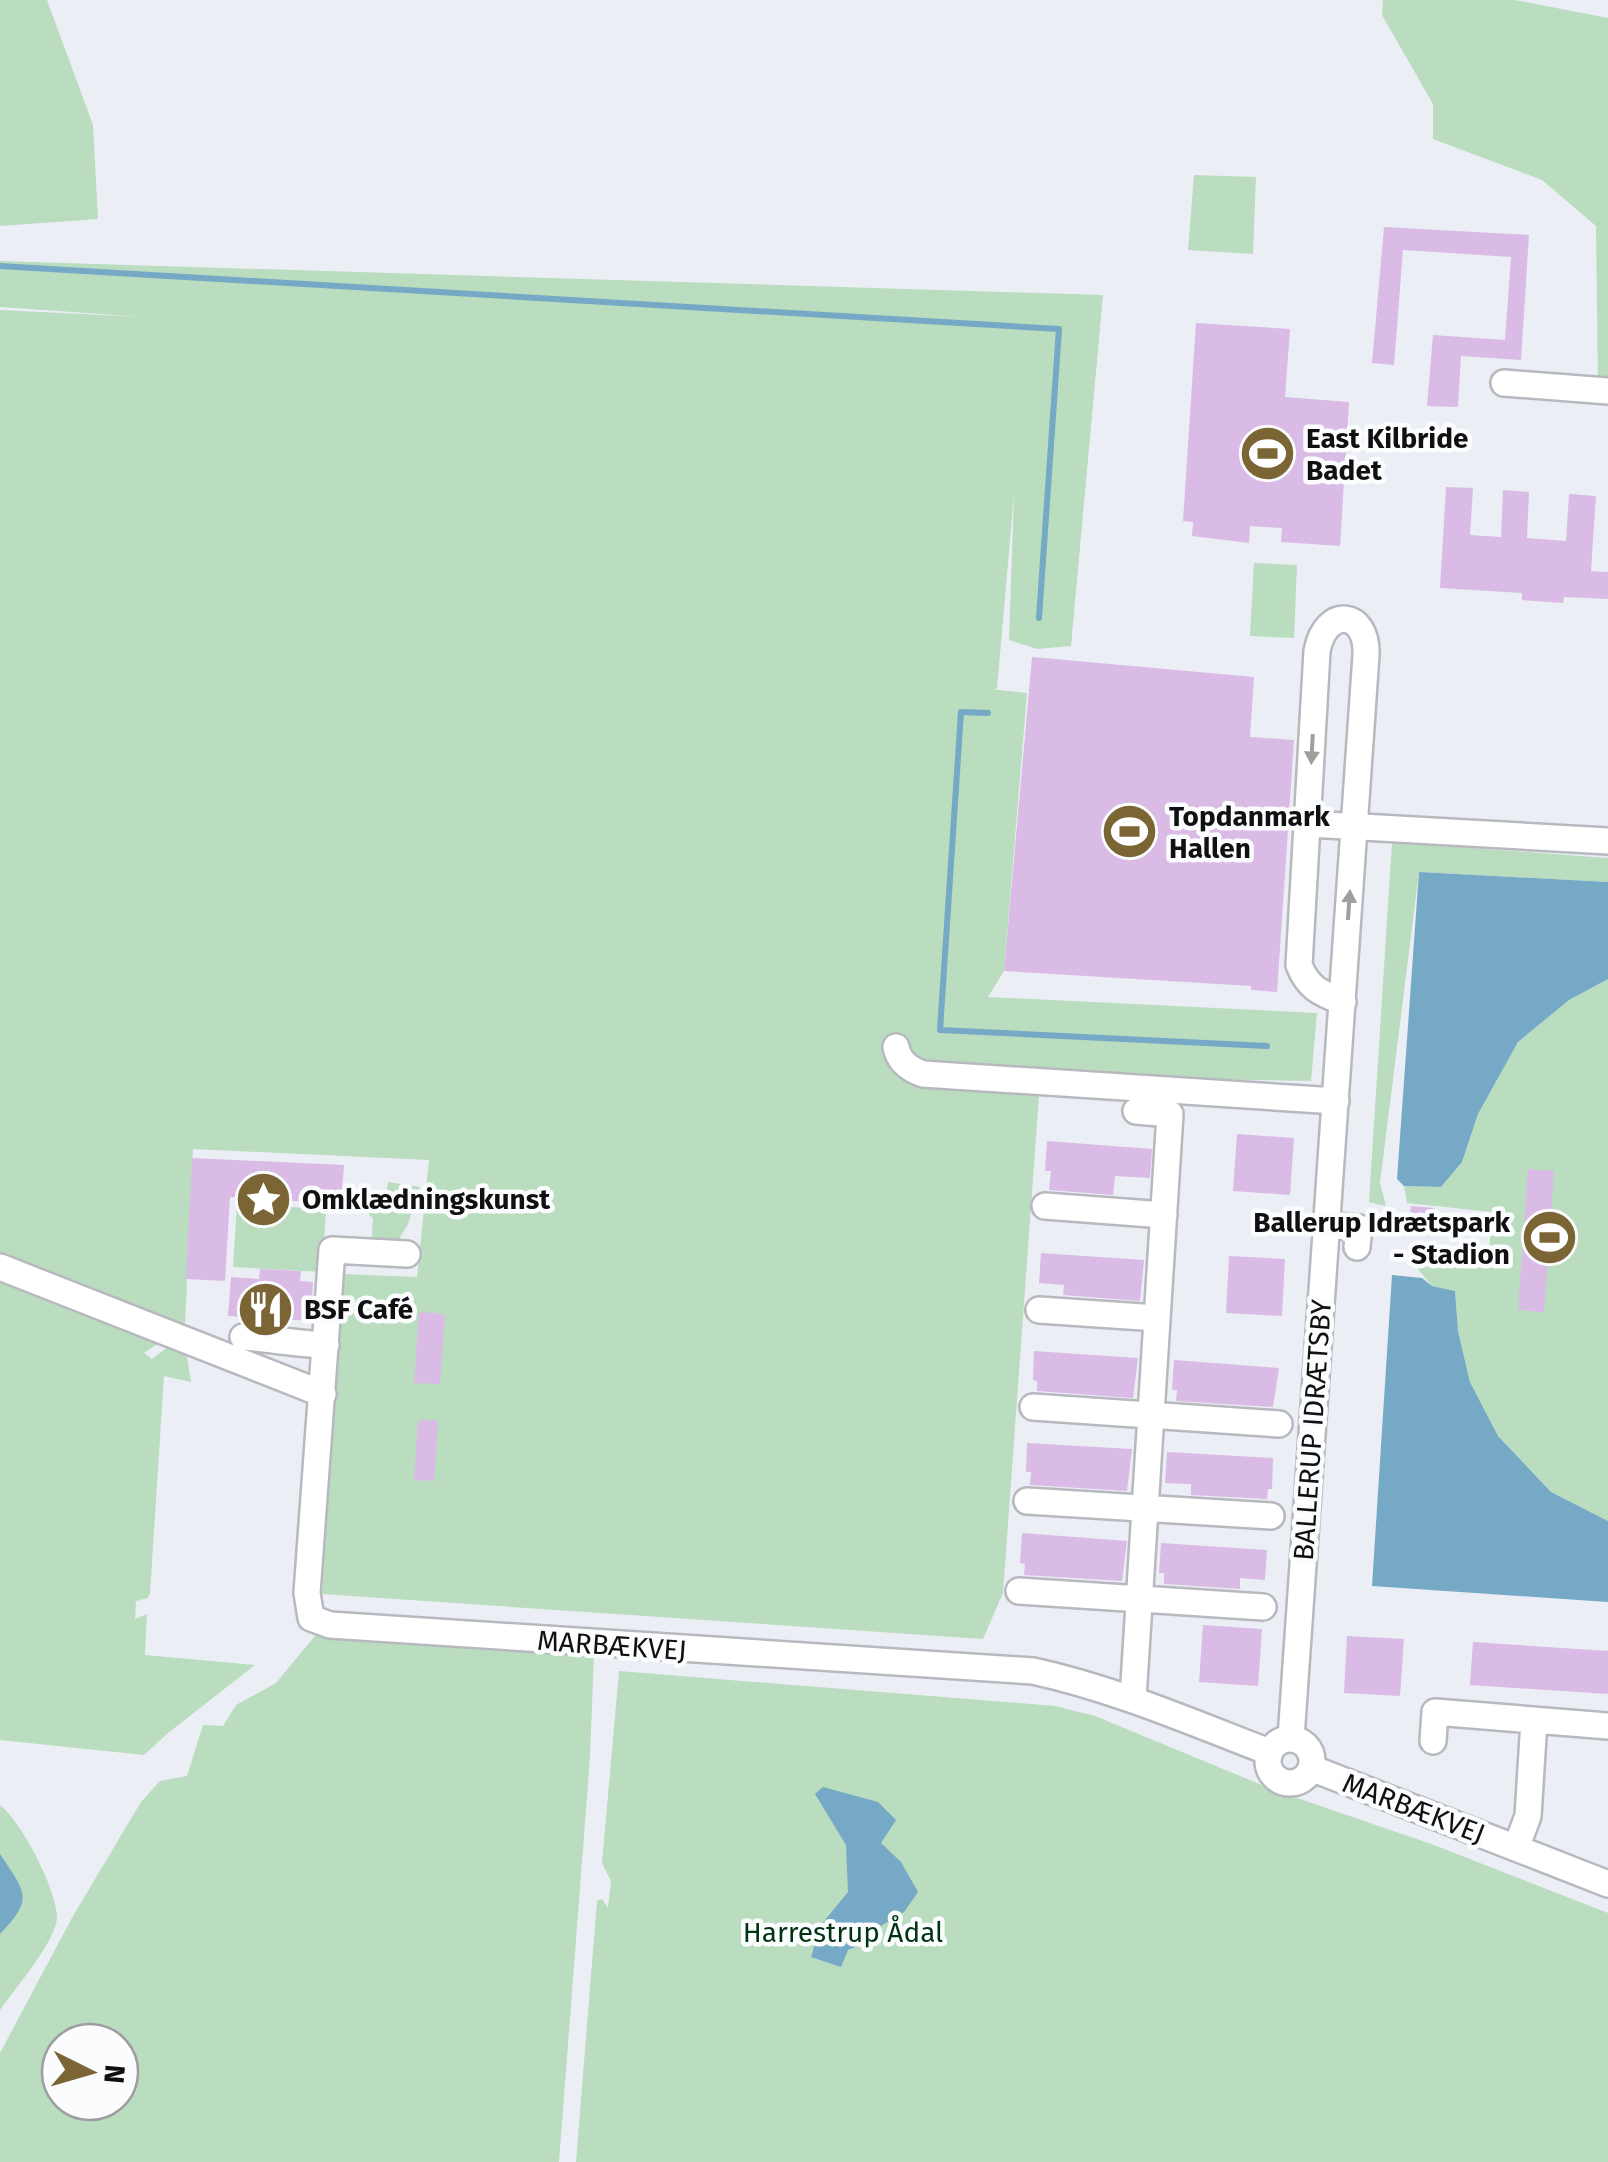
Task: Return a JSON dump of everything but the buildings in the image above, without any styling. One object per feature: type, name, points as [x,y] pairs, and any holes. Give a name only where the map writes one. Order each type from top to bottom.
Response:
[{"type":"street","points":[[1504,383],[1608,391]]},
{"type":"street","name":"BALLERUP IDRÆTSBY","points":[[1280,1745],[1327,1225],[1355,825],[1366,640],[1356,624],[1344,620],[1324,627],[1317,651],[1299,965],[1306,983],[1320,994],[1342,1002]]},
{"type":"street","points":[[1309,824],[1608,840]]},
{"type":"street","points":[[896,1047],[898,1058],[923,1074],[1336,1101]]},
{"type":"street","points":[[1133,1699],[1170,1114],[1136,1111]]},
{"type":"street","points":[[1045,1206],[1164,1215]]},
{"type":"street","points":[[1327,1225],[1359,1228],[1358,1248]]},
{"type":"street","name":"MARBÆKVEJ","points":[[406,1254],[332,1250],[307,1593],[310,1618],[330,1624],[584,1644],[1033,1671],[1076,1680],[1280,1745]]},
{"type":"street","points":[[0,1267],[322,1394]]},
{"type":"street","points":[[1039,1310],[1157,1318]]},
{"type":"street","points":[[244,1337],[270,1339],[277,1344],[326,1345]]},
{"type":"street","points":[[1033,1408],[1279,1424]]},
{"type":"street","points":[[1028,1501],[1271,1516]]},
{"type":"street","points":[[1019,1591],[1264,1608]]},
{"type":"street","points":[[1433,1742],[1435,1712],[1608,1726]]},
{"type":"street","name":"MARBÆKVEJ","points":[[1516,1848],[1528,1816],[1534,1721]]},
{"type":"street","points":[[1305,1744],[1310,1750],[1311,1768],[1301,1780],[1283,1782],[1270,1770],[1280,1745],[1305,1744]]},
{"type":"street","name":"MARBÆKVEJ","points":[[1311,1768],[1608,1884]]},
{"type":"green space","points":[[0,0],[47,0],[93,125],[98,219],[0,226]]},
{"type":"green space","points":[[1383,0],[1515,0],[1608,18],[1608,384],[1598,384],[1596,226],[1542,180],[1433,139],[1433,104],[1382,15]]},
{"type":"green space","points":[[1194,175],[1256,177],[1253,254],[1188,250]]},
{"type":"green space","points":[[0,261],[1103,295],[1071,646],[1037,649],[1009,640],[1014,494],[997,689],[990,689],[1027,693],[1004,971],[988,997],[1317,1013],[1311,1081],[1045,1076],[916,1080],[1039,1096],[1003,1593],[983,1639],[322,1594],[342,1274],[417,1277],[429,1160],[193,1149],[185,1324],[142,1308],[139,1316],[165,1339],[144,1353],[152,1359],[173,1343],[186,1350],[191,1382],[164,1376],[150,1593],[148,1598],[136,1601],[135,1619],[147,1614],[145,1655],[255,1665],[144,1755],[0,1740],[0,310],[144,317],[0,307]]},
{"type":"green space","points":[[1254,563],[1297,565],[1294,638],[1250,636]]},
{"type":"green space","points":[[1392,842],[1608,858],[1608,882],[1419,872],[1380,1183],[1386,1206],[1369,1202]]},
{"type":"green space","points":[[1608,979],[1608,1521],[1551,1492],[1498,1436],[1470,1382],[1458,1331],[1455,1291],[1432,1286],[1417,1268],[1418,1260],[1488,1264],[1492,1212],[1407,1203],[1404,1186],[1441,1187],[1462,1162],[1478,1114],[1518,1042],[1569,1000]]},
{"type":"green space","points":[[388,1182],[420,1187],[408,1224],[395,1246],[371,1249],[373,1219],[366,1211],[362,1191],[386,1194]]},
{"type":"green space","points":[[237,1204],[326,1209],[322,1272],[233,1267]]},
{"type":"green space","points":[[315,1636],[594,1654],[590,1757],[559,2162],[0,2162],[0,2053],[73,1916],[141,1802],[160,1781],[187,1776],[203,1725],[223,1726],[236,1705],[276,1683]]},
{"type":"green space","name":"Harrestrup Ådal","points":[[619,1671],[1055,1706],[1095,1716],[1274,1790],[1434,1845],[1608,1913],[1608,2162],[576,2162],[597,1901],[602,1899],[608,1908],[611,1881],[602,1863]]},
{"type":"green space","points":[[0,1805],[18,1825],[36,1856],[51,1889],[57,1916],[43,1951],[0,2010]]},
{"type":"water","points":[[1419,872],[1608,882],[1608,979],[1569,1000],[1518,1042],[1478,1114],[1462,1162],[1441,1187],[1404,1186],[1397,1179]]},
{"type":"water","points":[[1392,1275],[1422,1278],[1432,1286],[1455,1291],[1458,1331],[1470,1382],[1498,1436],[1551,1492],[1608,1521],[1608,1602],[1372,1586]]},
{"type":"water","points":[[823,1787],[878,1802],[896,1820],[881,1843],[901,1862],[918,1892],[904,1912],[879,1927],[872,1940],[848,1950],[841,1967],[811,1957],[821,1925],[848,1892],[846,1845],[815,1794]]},
{"type":"water","points":[[0,1854],[20,1887],[22,1904],[0,1934]]},
{"type":"waterway","points":[[0,266],[1059,329],[1039,618]]},
{"type":"waterway","points":[[988,713],[961,712],[940,1030],[1267,1046]]},
{"type":"place","name":"East Kilbride Badet","points":[[1267,454]]},
{"type":"place","name":"Topdanmark Hallen","points":[[1130,832]]},
{"type":"place","name":"Omklædningskunst","points":[[263,1199]]},
{"type":"place","name":"Ballerup Idrætspark - Stadion","points":[[1549,1238]]},
{"type":"place","name":"BSF Café","points":[[265,1309]]}]
